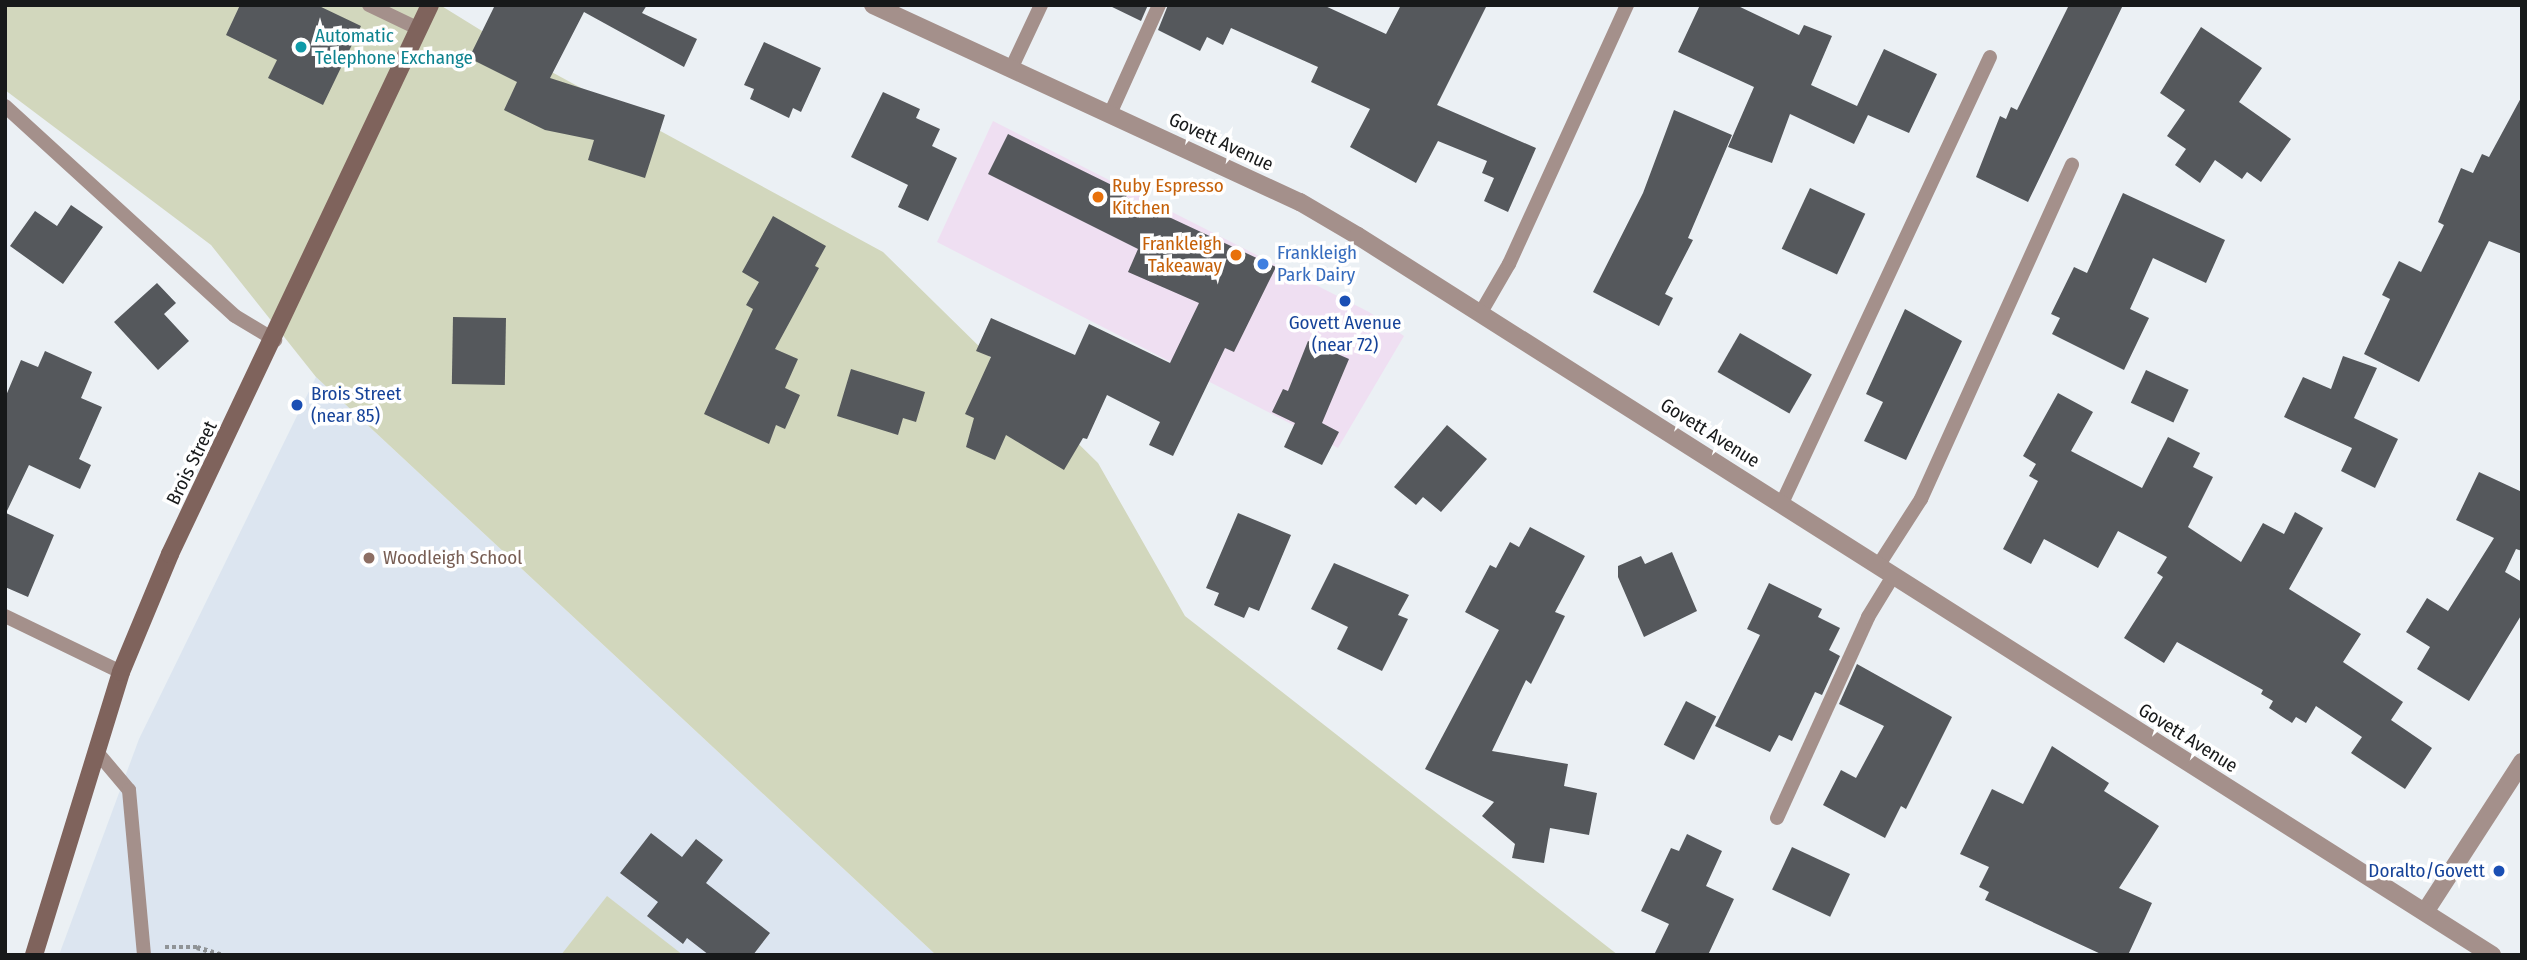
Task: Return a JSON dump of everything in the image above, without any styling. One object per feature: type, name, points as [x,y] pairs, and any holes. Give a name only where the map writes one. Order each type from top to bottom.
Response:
[{"type":"main road","name":"Brois Street","points":[[34,955],[121,672],[170,554],[275,340],[430,5]]},
{"type":"street","name":"Govett Avenue","points":[[873,5],[1300,202],[1782,503],[2492,955]]},
{"type":"street","points":[[2425,912],[2522,762]]},
{"type":"lane","points":[[369,5],[419,29]]},
{"type":"lane","points":[[1011,69],[1041,5]]},
{"type":"lane","points":[[1110,114],[1159,5]]},
{"type":"lane","points":[[1480,314],[1509,264],[1627,5]]},
{"type":"lane","points":[[1782,503],[1990,57]]},
{"type":"lane","points":[[5,106],[235,316],[275,340]]},
{"type":"lane","points":[[1777,818],[1868,617],[1886,571],[2072,164]]},
{"type":"lane","points":[[5,616],[121,672]]},
{"type":"lane","points":[[96,751],[129,790],[144,951]]},
{"type":"path","points":[[144,951],[197,947],[223,955]]},
{"type":"shaded area","points":[[993,121],[1369,312],[1404,336],[1338,448],[937,242]]},
{"type":"shaded area","name":"Woodleigh School","points":[[316,377],[936,955],[59,955],[139,739]]},
{"type":"green space","points":[[5,5],[440,5],[524,57],[883,252],[1098,463],[1185,616],[1618,955],[936,955],[316,377],[211,245],[5,90]]},
{"type":"green space","points":[[607,896],[683,955],[561,955]]},
{"type":"building","name":"Automatic Telephone Exchange","points":[[240,5],[317,5],[361,26],[323,105],[268,78],[277,60],[226,35]]},
{"type":"building","points":[[495,5],[647,5],[642,13],[697,39],[684,67],[584,12],[550,78],[665,115],[645,178],[588,160],[594,140],[545,130],[504,110],[517,82],[469,58]]},
{"type":"building","points":[[1108,5],[1148,5],[1141,21]]},
{"type":"building","points":[[1168,5],[1323,5],[1386,34],[1401,5],[1487,5],[1437,105],[1536,148],[1508,212],[1484,201],[1494,178],[1482,173],[1487,161],[1438,141],[1416,183],[1350,147],[1370,109],[1311,82],[1318,67],[1231,28],[1223,45],[1207,37],[1200,51],[1158,30]]},
{"type":"building","points":[[1700,5],[1736,5],[1799,35],[1804,25],[1832,36],[1811,85],[1857,106],[1884,49],[1937,74],[1909,133],[1868,115],[1854,144],[1790,114],[1772,163],[1728,147],[1754,87],[1678,52]]},
{"type":"building","points":[[2069,5],[2123,5],[2028,202],[1976,177],[2000,116],[2006,119],[2011,107],[2017,110]]},
{"type":"building","points":[[2201,27],[2262,68],[2239,102],[2291,139],[2261,182],[2247,172],[2242,179],[2215,160],[2200,183],[2175,165],[2186,149],[2167,136],[2185,110],[2160,93]]},
{"type":"building","points":[[764,42],[821,68],[801,112],[793,108],[789,118],[750,99],[754,89],[744,85]]},
{"type":"building","points":[[883,92],[920,109],[916,118],[940,129],[932,146],[957,158],[928,221],[898,207],[908,185],[851,157]]},
{"type":"building","points":[[2522,96],[2522,254],[2489,241],[2419,382],[2364,354],[2390,299],[2382,295],[2399,261],[2421,272],[2444,225],[2438,222],[2461,168],[2473,173],[2482,154],[2489,157]]},
{"type":"building","points":[[1674,110],[1732,135],[1688,238],[1693,240],[1665,294],[1673,298],[1659,326],[1593,292],[1643,193]]},
{"type":"building","points":[[1008,134],[1128,193],[1126,197],[1276,267],[1234,352],[1225,348],[1173,456],[1149,445],[1160,422],[1107,395],[1087,439],[1083,438],[1064,470],[1006,435],[995,460],[966,447],[974,418],[965,414],[991,357],[976,351],[991,318],[1075,355],[1089,324],[1170,363],[1199,303],[1128,272],[1138,249],[988,174]]},
{"type":"building","points":[[1810,188],[1865,214],[1837,275],[1782,249]]},
{"type":"building","points":[[2123,193],[2225,240],[2206,283],[2153,258],[2130,309],[2149,318],[2124,370],[2052,334],[2060,318],[2051,314],[2074,267],[2087,273]]},
{"type":"building","points":[[71,205],[103,227],[63,284],[10,246],[35,211],[57,226]]},
{"type":"building","points":[[773,216],[826,246],[815,266],[819,268],[775,349],[798,359],[785,388],[800,395],[785,429],[776,425],[769,444],[704,414],[753,309],[746,305],[759,282],[742,272]]},
{"type":"building","points":[[157,283],[176,303],[164,314],[189,341],[158,370],[114,322]]},
{"type":"building","points":[[1905,309],[1962,341],[1906,460],[1864,441],[1883,402],[1866,394]]},
{"type":"building","points":[[453,317],[506,318],[505,385],[452,384]]},
{"type":"building","points":[[1740,333],[1812,374],[1789,413],[1718,372]]},
{"type":"building","points":[[1308,341],[1349,359],[1322,423],[1339,432],[1322,465],[1284,447],[1295,423],[1272,412],[1283,389],[1288,391]]},
{"type":"building","points":[[45,351],[92,372],[81,398],[102,407],[79,459],[91,465],[80,489],[29,465],[6,513],[54,535],[28,597],[5,587],[5,398],[21,360],[38,367]]},
{"type":"building","points":[[2343,356],[2377,368],[2354,418],[2398,439],[2375,488],[2341,471],[2352,448],[2284,417],[2303,377],[2331,389]]},
{"type":"building","points":[[851,369],[925,392],[916,422],[903,418],[898,435],[837,416]]},
{"type":"building","points":[[2146,370],[2189,390],[2173,422],[2131,403]]},
{"type":"building","points":[[2058,393],[2093,412],[2071,451],[2142,488],[2168,437],[2200,453],[2193,467],[2213,477],[2188,527],[2241,562],[2263,523],[2284,534],[2295,512],[2323,528],[2289,589],[2361,634],[2343,662],[2403,702],[2391,720],[2432,748],[2405,789],[2351,753],[2362,737],[2316,706],[2306,723],[2296,717],[2292,723],[2269,708],[2273,701],[2261,694],[2263,690],[2177,642],[2164,663],[2124,638],[2163,577],[2157,573],[2167,557],[2118,531],[2098,568],[2044,539],[2031,564],[2003,549],[2038,481],[2029,476],[2036,464],[2023,456]]},
{"type":"building","points":[[1447,425],[1487,459],[1441,512],[1423,497],[1416,505],[1394,487]]},
{"type":"building","points":[[2479,472],[2522,492],[2522,551],[2516,549],[2505,572],[2522,582],[2522,614],[2469,701],[2417,669],[2430,647],[2406,632],[2427,598],[2448,611],[2494,538],[2456,520]]},
{"type":"building","points":[[1238,513],[1291,535],[1259,611],[1249,607],[1244,618],[1214,605],[1219,593],[1206,588]]},
{"type":"building","points":[[1530,527],[1585,556],[1555,612],[1565,616],[1531,684],[1526,680],[1492,751],[1568,764],[1564,786],[1597,793],[1589,835],[1550,828],[1544,863],[1512,858],[1515,844],[1482,816],[1494,802],[1425,769],[1499,630],[1465,612],[1490,565],[1496,568],[1510,542],[1519,547]]},
{"type":"building","points":[[1672,552],[1697,611],[1644,637],[1618,577],[1618,566],[1641,556],[1645,564]]},
{"type":"building","points":[[1334,563],[1409,595],[1398,615],[1408,619],[1382,671],[1337,649],[1348,627],[1311,609]]},
{"type":"building","points":[[1769,583],[1822,609],[1818,617],[1840,628],[1829,650],[1840,656],[1822,695],[1815,692],[1792,741],[1779,735],[1770,752],[1715,726],[1760,635],[1747,629]]},
{"type":"building","points":[[1857,664],[1952,717],[1906,809],[1901,806],[1885,838],[1823,805],[1841,770],[1856,778],[1884,726],[1839,704]]},
{"type":"building","points":[[1686,701],[1716,716],[1694,760],[1664,745]]},
{"type":"building","points":[[2052,746],[2109,783],[2104,791],[2159,826],[2119,888],[2152,903],[2128,955],[2103,955],[1985,900],[1989,892],[1979,887],[1989,867],[1960,854],[1992,789],[2023,804]]},
{"type":"building","points":[[651,833],[682,857],[696,839],[723,860],[706,883],[770,933],[753,955],[709,955],[687,938],[683,944],[647,916],[658,902],[620,873]]},
{"type":"building","points":[[1687,834],[1722,851],[1706,886],[1734,899],[1708,955],[1654,955],[1669,924],[1641,911],[1671,848],[1679,851]]},
{"type":"building","points":[[1792,847],[1850,874],[1830,917],[1772,890]]},
{"type":"place","name":"Automatic Telephone Exchange","points":[[301,47]]},
{"type":"place","name":"Ruby Espresso Kitchen","points":[[1098,197]]},
{"type":"place","name":"Frankleigh Takeaway","points":[[1236,255]]},
{"type":"place","name":"Frankleigh Park Dairy","points":[[1263,264]]},
{"type":"place","name":"Govett Avenue (near 72)","points":[[1345,301]]},
{"type":"place","name":"Brois Street (near 85)","points":[[297,405]]},
{"type":"place","name":"Woodleigh School","points":[[369,558]]},
{"type":"place","name":"Doralto/Govett","points":[[2499,871]]}]
